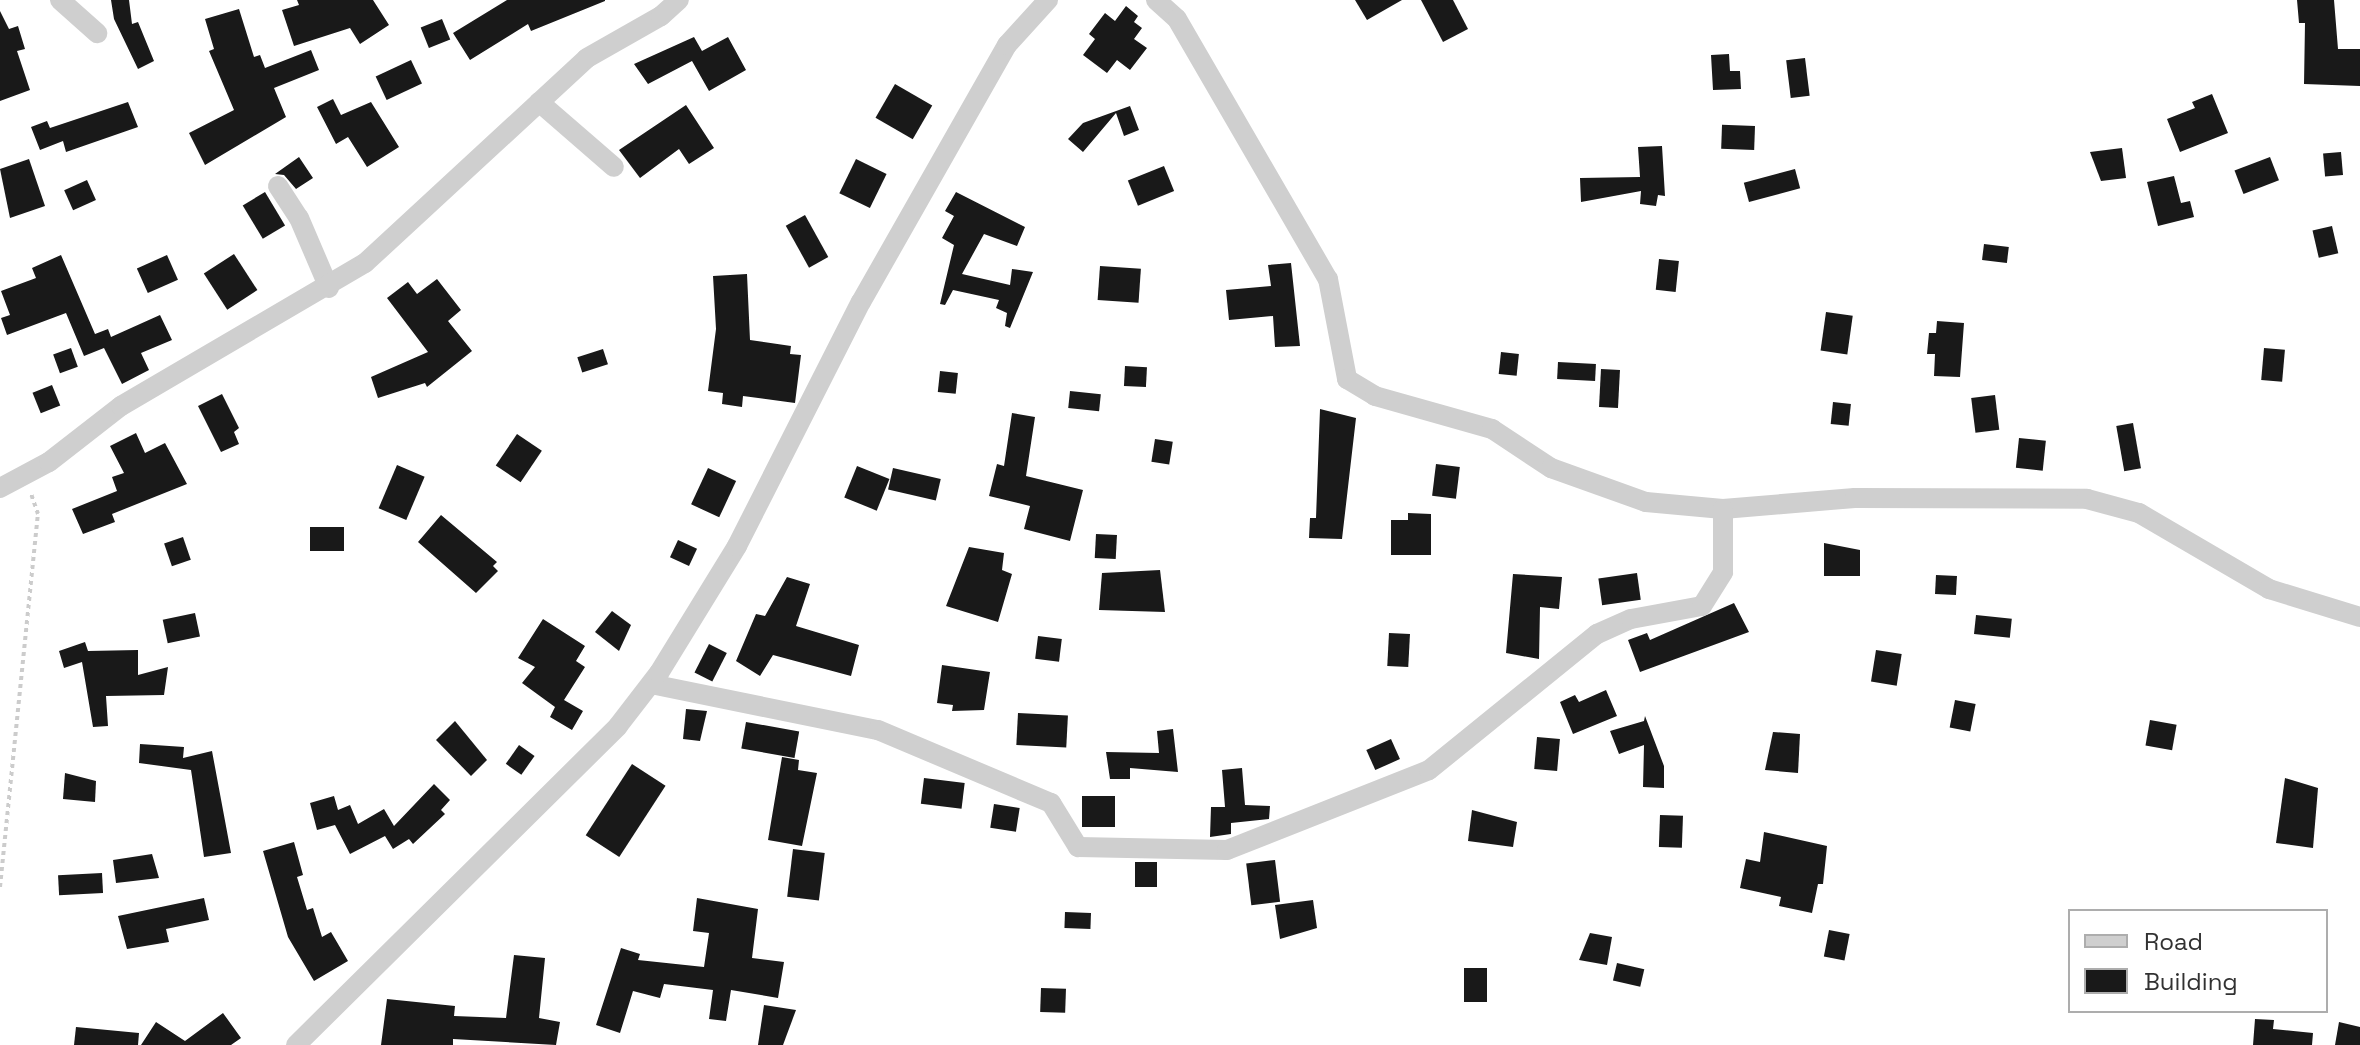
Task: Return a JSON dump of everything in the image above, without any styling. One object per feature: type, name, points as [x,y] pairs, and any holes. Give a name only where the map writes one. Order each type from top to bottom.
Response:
[{"type":"street","points":[[60,0],[97,33]]},
{"type":"street","points":[[0,488],[24,475],[121,406],[329,288],[373,255],[587,58],[661,16],[679,0]]},
{"type":"street","points":[[296,1045],[618,726],[651,684],[737,546],[861,302],[1007,45],[1048,0]]},
{"type":"street","points":[[1156,0],[1177,19],[1328,279],[1347,379],[1375,396],[1492,429],[1551,468],[1646,502],[1723,509],[1855,498],[2087,499],[2139,513],[2269,589],[2360,617]]},
{"type":"street","points":[[539,102],[614,167]]},
{"type":"street","points":[[278,186],[299,218],[329,288]]},
{"type":"street","points":[[651,684],[878,730],[1051,803],[1078,847],[1227,850],[1429,770],[1597,634],[1631,619],[1702,606],[1723,572],[1723,509]]},
{"type":"path","points":[[0,887],[38,514],[24,475]]},
{"type":"building","points":[[111,0],[129,0],[132,24],[138,22],[154,61],[138,69],[114,19]]},
{"type":"building","points":[[297,0],[373,0],[389,25],[360,44],[350,28],[294,46],[282,10],[299,5]]},
{"type":"building","points":[[507,0],[605,1],[531,31],[528,24],[470,60],[453,33]]},
{"type":"building","points":[[1355,0],[1402,0],[1367,20]]},
{"type":"building","points":[[1421,0],[1453,0],[1468,29],[1443,42]]},
{"type":"building","points":[[2297,0],[2334,0],[2338,49],[2360,49],[2360,86],[2304,84],[2305,23],[2299,23]]},
{"type":"building","points":[[1126,6],[1138,16],[1134,22],[1142,28],[1134,39],[1147,48],[1130,70],[1117,60],[1107,73],[1083,55],[1095,39],[1089,34],[1105,13],[1115,21]]},
{"type":"building","points":[[239,9],[254,57],[260,55],[265,68],[311,50],[319,70],[274,88],[286,117],[205,165],[189,133],[234,110],[209,51],[214,49],[205,19]]},
{"type":"building","points":[[0,11],[9,29],[18,26],[25,49],[17,51],[30,90],[0,101]]},
{"type":"building","points":[[442,19],[450,39],[429,48],[421,28]]},
{"type":"building","points":[[694,37],[702,51],[728,37],[746,70],[709,91],[692,61],[648,84],[634,64]]},
{"type":"building","points":[[1729,54],[1730,71],[1740,71],[1741,89],[1713,90],[1711,55]]},
{"type":"building","points":[[1805,58],[1810,96],[1791,98],[1786,60]]},
{"type":"building","points":[[411,60],[422,84],[387,100],[376,76]]},
{"type":"building","points":[[895,84],[932,106],[913,139],[876,118]]},
{"type":"building","points":[[2212,94],[2228,133],[2180,152],[2167,119],[2195,108],[2192,102]]},
{"type":"building","points":[[333,99],[341,115],[371,102],[399,147],[367,167],[348,137],[336,144],[317,107]]},
{"type":"building","points":[[128,102],[138,127],[66,152],[63,141],[40,150],[31,127],[47,121],[50,128]]},
{"type":"building","points":[[686,105],[714,148],[689,164],[679,149],[640,178],[619,150]]},
{"type":"building","points":[[1130,106],[1139,130],[1124,136],[1116,113],[1083,152],[1068,139],[1083,123]]},
{"type":"building","points":[[1722,125],[1755,126],[1754,150],[1721,149]]},
{"type":"building","points":[[1662,146],[1665,196],[1658,195],[1656,206],[1640,204],[1641,191],[1581,202],[1580,178],[1640,177],[1638,147]]},
{"type":"building","points":[[2122,148],[2126,178],[2101,181],[2090,152]]},
{"type":"building","points":[[2341,152],[2343,175],[2325,176],[2323,154]]},
{"type":"building","points":[[299,157],[313,178],[296,189],[284,175],[275,174]]},
{"type":"building","points":[[2270,157],[2279,180],[2243,194],[2235,171]]},
{"type":"building","points":[[29,159],[45,206],[10,218],[0,169]]},
{"type":"building","points":[[856,159],[887,174],[870,208],[839,193]]},
{"type":"building","points":[[1164,166],[1174,191],[1138,206],[1128,181]]},
{"type":"building","points":[[1795,169],[1800,188],[1749,202],[1744,183]]},
{"type":"building","points":[[2174,176],[2181,203],[2190,201],[2194,217],[2158,226],[2147,182]]},
{"type":"building","points":[[87,180],[96,200],[73,210],[64,190]]},
{"type":"building","points":[[265,192],[285,225],[263,239],[243,205]]},
{"type":"building","points":[[956,192],[1025,227],[1017,246],[984,234],[962,274],[1010,285],[1012,269],[1033,272],[1010,328],[1005,326],[1007,313],[996,308],[999,300],[953,290],[945,305],[940,304],[954,245],[942,238],[954,216],[945,211]]},
{"type":"building","points":[[805,215],[828,257],[809,268],[786,226]]},
{"type":"building","points":[[2332,226],[2338,253],[2319,258],[2313,230]]},
{"type":"building","points":[[1984,244],[2009,247],[2007,263],[1982,260]]},
{"type":"building","points":[[234,254],[257,290],[227,310],[204,274]]},
{"type":"building","points":[[61,255],[95,334],[108,329],[111,337],[160,315],[172,340],[141,353],[149,370],[122,384],[104,348],[84,356],[66,313],[7,335],[1,318],[10,315],[1,291],[36,278],[32,268]]},
{"type":"building","points":[[167,255],[178,280],[148,293],[137,268]]},
{"type":"building","points":[[1659,259],[1679,261],[1676,292],[1656,290]]},
{"type":"building","points":[[1291,263],[1300,346],[1275,347],[1273,316],[1229,320],[1226,290],[1271,286],[1268,265]]},
{"type":"building","points":[[1100,266],[1141,269],[1139,303],[1098,300]]},
{"type":"building","points":[[747,274],[750,340],[791,346],[790,354],[801,355],[795,403],[743,396],[742,407],[722,404],[723,393],[708,391],[716,329],[713,276]]},
{"type":"building","points":[[437,279],[461,310],[448,321],[472,351],[427,387],[425,383],[378,398],[371,377],[428,352],[387,298],[408,282],[417,294]]},
{"type":"building","points":[[1826,312],[1853,316],[1847,354],[1821,351]]},
{"type":"building","points":[[1937,321],[1964,323],[1960,377],[1934,376],[1935,354],[1927,354],[1929,333],[1936,333]]},
{"type":"building","points":[[71,348],[78,367],[60,373],[53,354]]},
{"type":"building","points":[[2264,348],[2285,350],[2282,382],[2261,380]]},
{"type":"building","points":[[603,349],[608,364],[582,373],[577,357]]},
{"type":"building","points":[[1501,352],[1519,354],[1517,376],[1499,374]]},
{"type":"building","points":[[1558,362],[1596,364],[1595,381],[1557,379]]},
{"type":"building","points":[[1125,366],[1147,367],[1146,387],[1124,386]]},
{"type":"building","points":[[1601,369],[1620,370],[1618,408],[1599,407]]},
{"type":"building","points":[[940,371],[958,373],[956,394],[938,392]]},
{"type":"building","points":[[52,385],[60,405],[41,413],[33,393]]},
{"type":"building","points":[[1070,391],[1101,394],[1099,411],[1068,408]]},
{"type":"building","points":[[222,394],[239,428],[234,432],[239,444],[221,452],[198,406]]},
{"type":"building","points":[[1995,395],[1999,430],[1975,433],[1971,398]]},
{"type":"building","points":[[1833,402],[1851,404],[1849,426],[1831,424]]},
{"type":"building","points":[[1320,409],[1356,418],[1342,539],[1309,538],[1310,518],[1316,518]]},
{"type":"building","points":[[1012,413],[1035,417],[1026,476],[1083,490],[1070,541],[1024,529],[1030,506],[989,496],[997,464],[1004,466]]},
{"type":"building","points":[[2133,423],[2141,468],[2124,471],[2116,426]]},
{"type":"building","points":[[136,433],[145,453],[165,443],[187,484],[112,514],[115,522],[83,534],[72,509],[117,491],[112,477],[124,473],[110,446]]},
{"type":"building","points":[[517,434],[542,451],[521,482],[496,466]]},
{"type":"building","points":[[2019,438],[2046,441],[2043,471],[2016,468]]},
{"type":"building","points":[[1155,439],[1173,442],[1169,465],[1151,462]]},
{"type":"building","points":[[1436,464],[1460,467],[1456,499],[1432,496]]},
{"type":"building","points":[[397,465],[425,477],[406,520],[379,508]]},
{"type":"building","points":[[857,466],[889,479],[877,511],[844,498]]},
{"type":"building","points":[[708,468],[736,481],[719,517],[691,504]]},
{"type":"building","points":[[893,468],[941,479],[936,500],[888,489]]},
{"type":"building","points":[[1408,513],[1431,514],[1431,555],[1391,555],[1391,520],[1408,520]]},
{"type":"building","points":[[441,515],[497,562],[493,566],[498,571],[476,593],[418,542]]},
{"type":"building","points":[[310,527],[344,527],[344,551],[310,551]]},
{"type":"building","points":[[1096,534],[1117,535],[1116,559],[1095,558]]},
{"type":"building","points":[[183,537],[191,560],[172,566],[164,544]]},
{"type":"building","points":[[678,540],[697,549],[689,566],[670,557]]},
{"type":"building","points":[[1824,543],[1860,550],[1860,576],[1824,576]]},
{"type":"building","points":[[969,547],[1004,553],[1002,570],[1012,574],[998,622],[946,606]]},
{"type":"building","points":[[1160,570],[1165,612],[1099,610],[1102,573]]},
{"type":"building","points":[[1637,573],[1641,600],[1602,605],[1598,578]]},
{"type":"building","points":[[1513,574],[1562,577],[1559,609],[1540,607],[1539,659],[1506,653]]},
{"type":"building","points":[[1936,575],[1957,576],[1956,595],[1935,594]]},
{"type":"building","points":[[787,577],[810,584],[796,626],[859,645],[851,676],[773,655],[760,676],[736,661],[756,614],[765,616]]},
{"type":"building","points":[[1734,603],[1749,632],[1640,672],[1628,640],[1647,633],[1650,640]]},
{"type":"building","points":[[612,611],[631,625],[619,651],[595,632]]},
{"type":"building","points":[[195,613],[200,636],[168,643],[163,620]]},
{"type":"building","points":[[1976,615],[2012,619],[2010,638],[1974,634]]},
{"type":"building","points":[[543,619],[585,646],[576,661],[585,667],[564,700],[583,711],[572,730],[550,717],[555,707],[522,683],[535,667],[518,658]]},
{"type":"building","points":[[1389,633],[1410,634],[1408,667],[1387,666]]},
{"type":"building","points":[[1038,636],[1062,639],[1059,662],[1035,659]]},
{"type":"building","points":[[85,642],[88,651],[138,650],[138,675],[168,667],[164,695],[106,696],[108,726],[93,727],[82,662],[64,668],[59,651]]},
{"type":"building","points":[[709,644],[727,653],[712,682],[694,673]]},
{"type":"building","points":[[1876,650],[1902,654],[1897,686],[1871,682]]},
{"type":"building","points":[[942,665],[990,672],[984,710],[952,711],[953,705],[937,703]]},
{"type":"building","points":[[1606,690],[1617,716],[1573,734],[1560,702],[1575,695],[1579,702]]},
{"type":"building","points":[[1955,700],[1976,704],[1970,731],[1950,727]]},
{"type":"building","points":[[686,709],[707,711],[700,741],[683,739]]},
{"type":"building","points":[[1018,713],[1068,716],[1066,748],[1016,745]]},
{"type":"building","points":[[1645,716],[1664,766],[1664,788],[1643,787],[1644,745],[1619,754],[1610,731],[1644,721]]},
{"type":"building","points":[[2150,720],[2177,725],[2172,750],[2145,746]]},
{"type":"building","points":[[455,721],[487,760],[471,776],[436,740]]},
{"type":"building","points":[[746,722],[799,731],[794,758],[741,749]]},
{"type":"building","points":[[1173,729],[1178,772],[1130,768],[1130,779],[1110,779],[1106,752],[1159,753],[1157,731]]},
{"type":"building","points":[[1773,732],[1800,734],[1798,773],[1765,770]]},
{"type":"building","points":[[1537,737],[1560,739],[1557,771],[1534,769]]},
{"type":"building","points":[[1391,739],[1400,759],[1375,770],[1366,750]]},
{"type":"building","points":[[140,744],[184,747],[183,758],[212,751],[231,853],[204,857],[191,770],[139,763]]},
{"type":"building","points":[[519,745],[535,756],[521,775],[506,764]]},
{"type":"building","points":[[782,757],[799,760],[798,770],[817,773],[802,846],[768,840]]},
{"type":"building","points":[[632,764],[666,786],[619,857],[586,835]]},
{"type":"building","points":[[1242,768],[1245,805],[1270,806],[1269,819],[1231,823],[1231,834],[1210,837],[1211,807],[1225,807],[1222,770]]},
{"type":"building","points":[[65,773],[96,781],[95,802],[63,799]]},
{"type":"building","points":[[924,778],[965,783],[962,809],[921,804]]},
{"type":"building","points":[[2285,778],[2318,788],[2313,848],[2276,843]]},
{"type":"building","points":[[434,784],[450,800],[441,810],[445,814],[413,844],[409,839],[393,849],[385,836],[350,854],[335,825],[317,830],[310,803],[334,796],[338,810],[350,805],[358,824],[384,809],[394,826]]},
{"type":"building","points":[[1082,796],[1115,796],[1115,827],[1082,827]]},
{"type":"building","points":[[994,804],[1020,808],[1016,832],[990,828]]},
{"type":"building","points":[[1472,810],[1517,822],[1513,847],[1468,841]]},
{"type":"building","points":[[1660,815],[1683,816],[1682,848],[1659,847]]},
{"type":"building","points":[[1764,832],[1827,846],[1823,884],[1818,884],[1812,913],[1779,906],[1781,897],[1740,888],[1746,859],[1760,862]]},
{"type":"building","points":[[294,842],[303,875],[297,877],[307,910],[313,908],[322,937],[331,932],[348,961],[314,981],[288,937],[263,851]]},
{"type":"building","points":[[793,849],[825,853],[819,901],[787,897]]},
{"type":"building","points":[[152,854],[159,878],[116,883],[113,860]]},
{"type":"building","points":[[1275,860],[1280,902],[1251,905],[1246,864]]},
{"type":"building","points":[[1135,862],[1157,862],[1157,887],[1135,887]]},
{"type":"building","points":[[102,873],[103,893],[59,895],[58,875]]},
{"type":"building","points":[[204,898],[209,920],[166,929],[169,942],[127,949],[118,916]]},
{"type":"building","points":[[697,898],[758,909],[752,958],[784,962],[778,998],[731,990],[726,1021],[709,1019],[713,990],[664,984],[660,998],[633,991],[620,1033],[596,1025],[621,948],[640,954],[638,960],[704,967],[709,933],[693,931]]},
{"type":"building","points":[[1313,900],[1317,928],[1280,939],[1275,905]]},
{"type":"building","points":[[1065,912],[1091,913],[1090,929],[1064,928]]},
{"type":"building","points":[[1829,930],[1850,934],[1844,961],[1824,957]]},
{"type":"building","points":[[1590,933],[1612,937],[1607,965],[1579,960]]},
{"type":"building","points":[[514,955],[545,958],[539,1018],[560,1022],[556,1045],[453,1039],[453,1045],[381,1045],[387,999],[455,1006],[454,1016],[506,1018]]},
{"type":"building","points":[[1617,963],[1644,969],[1640,987],[1613,981]]},
{"type":"building","points":[[1464,968],[1487,968],[1487,1002],[1464,1002]]},
{"type":"building","points":[[1041,988],[1066,989],[1065,1013],[1040,1012]]},
{"type":"building","points":[[764,1005],[796,1010],[783,1045],[758,1045]]},
{"type":"building","points":[[223,1013],[241,1038],[231,1045],[141,1045],[156,1022],[185,1041]]},
{"type":"building","points":[[2255,1019],[2274,1020],[2273,1029],[2313,1033],[2312,1045],[2253,1045]]},
{"type":"building","points":[[2339,1022],[2360,1027],[2360,1045],[2335,1045]]},
{"type":"building","points":[[76,1027],[139,1033],[138,1045],[74,1045]]}]
